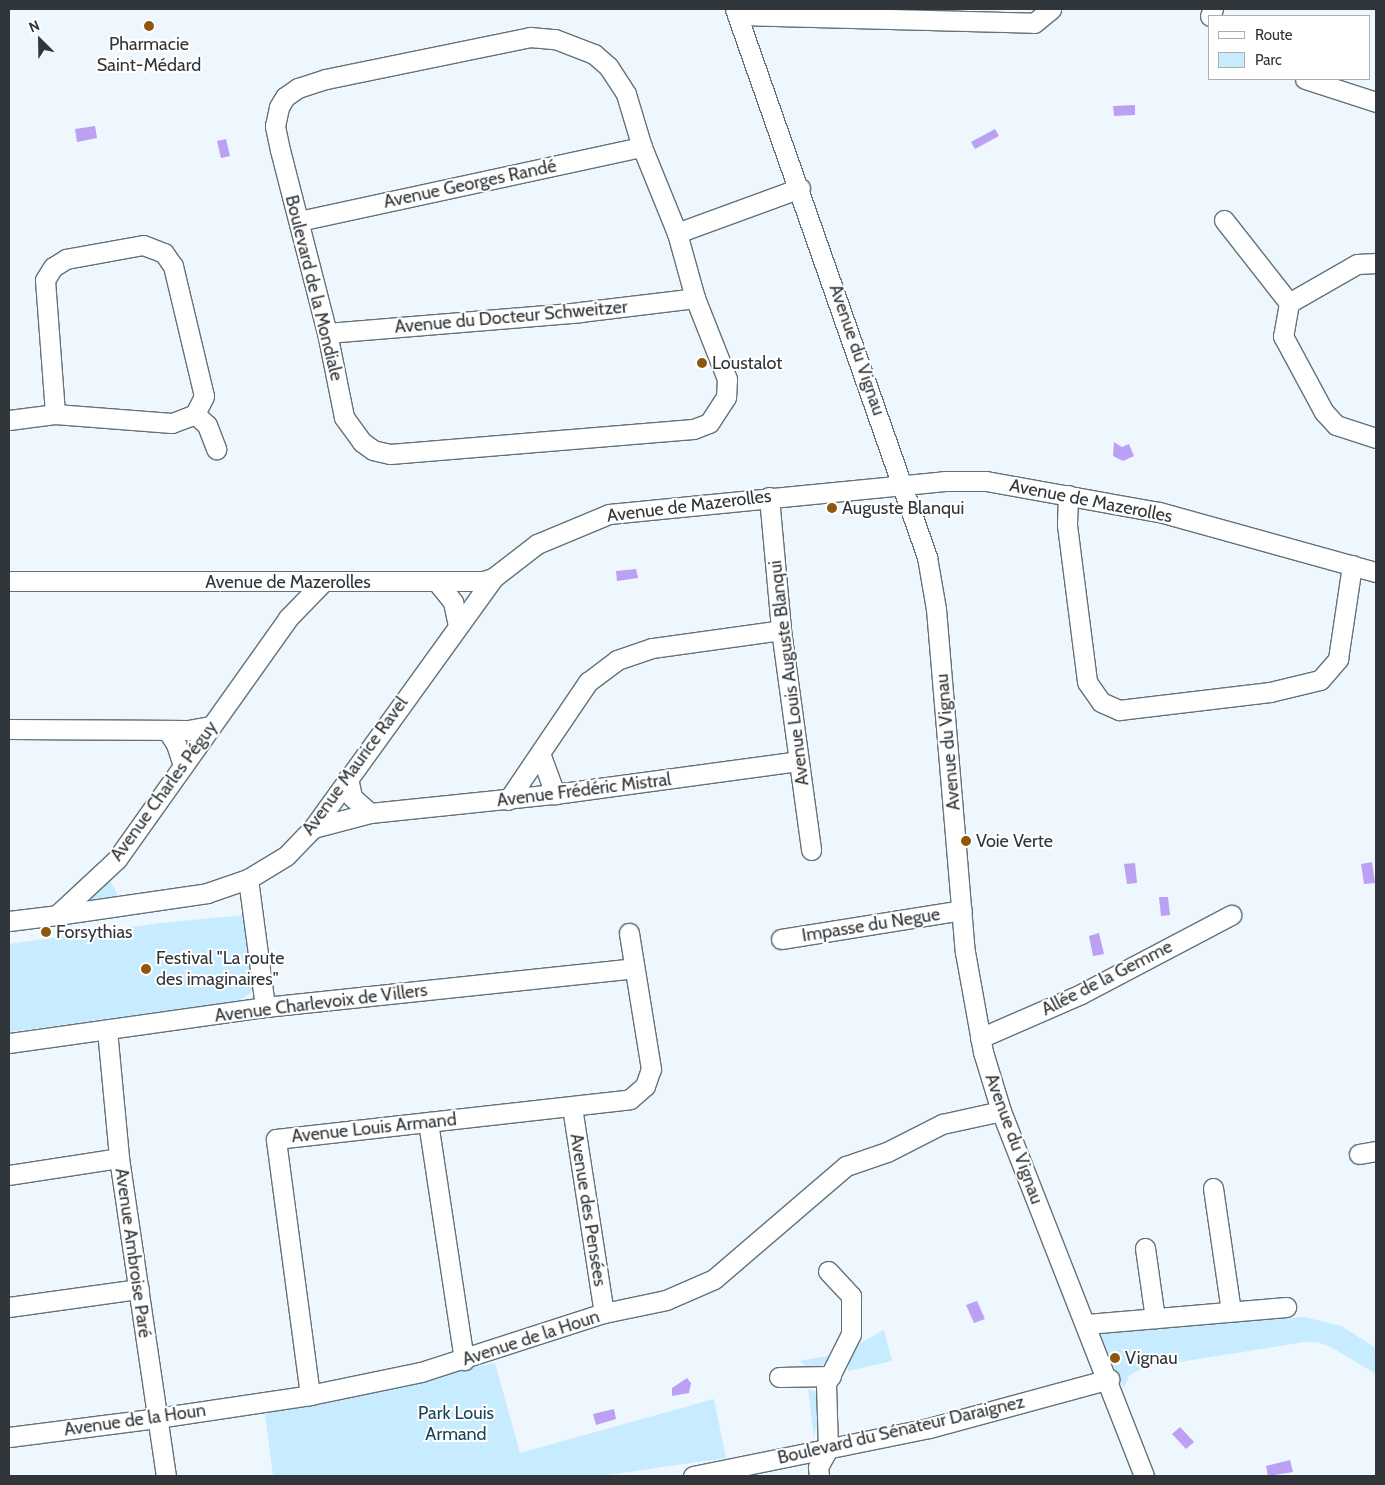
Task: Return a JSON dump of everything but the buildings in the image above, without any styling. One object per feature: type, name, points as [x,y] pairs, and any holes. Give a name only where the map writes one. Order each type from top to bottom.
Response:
[{"type":"street","points":[[736,12],[1034,23],[1051,9]]},
{"type":"street","name":"Avenue du Vignau","points":[[736,12],[800,188],[928,557],[936,610],[970,986],[980,1038],[1001,1110],[1109,1379],[1144,1476]]},
{"type":"street","name":"Boulevard de la Mondiale","points":[[530,37],[555,39],[594,54],[608,66],[626,94],[642,147],[677,234],[695,298],[727,379],[726,397],[721,409],[709,423],[693,429],[390,454],[373,450],[362,442],[344,417],[326,333],[275,126],[279,107],[285,97],[298,88],[335,77],[530,37]]},
{"type":"street","points":[[1308,80],[1376,102]]},
{"type":"street","name":"Avenue Georges Randé","points":[[298,221],[642,147]]},
{"type":"street","points":[[677,234],[800,188]]},
{"type":"street","points":[[1224,220],[1289,303],[1283,336],[1324,412],[1336,425],[1376,438]]},
{"type":"street","points":[[9,420],[54,414],[172,423],[195,414],[204,396],[173,266],[164,253],[143,245],[66,260],[53,267],[45,280],[54,414]]},
{"type":"street","points":[[1289,303],[1357,264],[1376,263]]},
{"type":"street","name":"Avenue du Docteur Schweitzer","points":[[326,333],[580,312],[695,298]]},
{"type":"street","points":[[195,414],[206,425],[216,449]]},
{"type":"street","name":"Avenue de Mazerolles","points":[[9,581],[437,582],[492,578],[537,544],[601,516],[648,508],[904,484],[986,481],[1159,512],[1376,572]]},
{"type":"street","points":[[1068,495],[1067,525],[1087,682],[1101,702],[1119,710],[1270,692],[1320,680],[1338,659],[1352,565]]},
{"type":"street","name":"Avenue Louis Auguste Blanqui","points":[[768,497],[781,630],[810,850]]},
{"type":"street","name":"Avenue Maurice Ravel","points":[[57,915],[207,893],[248,879],[286,856],[313,828],[492,578]]},
{"type":"street","points":[[278,582],[290,607],[288,618]]},
{"type":"street","name":"Avenue Charles Péguy","points":[[57,915],[117,859],[288,618],[323,582]]},
{"type":"street","points":[[437,582],[453,602],[458,625]]},
{"type":"street","points":[[508,800],[588,682],[617,660],[652,648],[781,630]]},
{"type":"street","points":[[9,729],[167,730],[210,726]]},
{"type":"street","points":[[167,730],[176,744],[183,766]]},
{"type":"street","points":[[540,753],[556,794]]},
{"type":"street","name":"Avenue Frédéric Mistral","points":[[313,828],[370,813],[508,800],[798,762]]},
{"type":"street","points":[[348,778],[352,797],[370,813]]},
{"type":"street","points":[[248,879],[266,1007]]},
{"type":"street","name":"Impasse du Negue","points":[[781,939],[962,910]]},
{"type":"street","name":"Allée de la Gemme","points":[[980,1038],[1082,994],[1231,914]]},
{"type":"street","points":[[9,921],[57,915]]},
{"type":"street","points":[[629,933],[634,968]]},
{"type":"street","name":"Avenue Charlevoix de Villers","points":[[9,1042],[266,1007],[634,968]]},
{"type":"street","name":"Avenue Louis Armand","points":[[310,1395],[276,1139],[630,1099],[645,1086],[651,1069],[634,968]]},
{"type":"street","name":"Avenue Ambroise Paré","points":[[107,1030],[119,1158],[166,1476]]},
{"type":"street","name":"Avenue des Pensées","points":[[572,1107],[604,1313]]},
{"type":"street","name":"Avenue de la Houn","points":[[9,1437],[157,1418],[310,1395],[464,1360],[604,1313],[666,1300],[714,1279],[846,1166],[887,1152],[942,1124],[1001,1110]]},
{"type":"street","points":[[428,1122],[464,1360]]},
{"type":"street","points":[[9,1174],[119,1158]]},
{"type":"street","points":[[1213,1188],[1231,1311]]},
{"type":"street","points":[[1145,1248],[1155,1318]]},
{"type":"street","points":[[819,1476],[818,1467],[828,1449],[826,1384],[850,1334],[851,1296],[828,1271]]},
{"type":"street","points":[[9,1307],[139,1289]]},
{"type":"street","points":[[1087,1324],[1286,1307]]},
{"type":"street","points":[[779,1377],[830,1376]]},
{"type":"street","name":"Boulevard du Sénateur Daraignez","points":[[693,1476],[929,1428],[1109,1379]]},
{"type":"green space","points":[[108,877],[120,899],[95,901],[91,896]]},
{"type":"green space","points":[[245,915],[255,974],[251,993],[238,1001],[9,1032],[9,944],[161,923]]},
{"type":"green space","points":[[1304,1317],[1341,1326],[1376,1348],[1376,1374],[1331,1347],[1317,1342],[1304,1342],[1142,1368],[1129,1376],[1124,1388],[1099,1333]]},
{"type":"green space","points":[[884,1330],[892,1361],[848,1371],[849,1356],[857,1345]]},
{"type":"green space","points":[[832,1355],[830,1363],[808,1369],[800,1361]]},
{"type":"green space","name":"Park Louis Armand","points":[[495,1363],[520,1453],[714,1399],[726,1458],[599,1476],[273,1476],[265,1414],[403,1381]]},
{"type":"green space","points":[[808,1389],[817,1392],[821,1404],[814,1438]]},
{"type":"shaded area","points":[[1135,105],[1135,115],[1114,116],[1113,106]]},
{"type":"shaded area","points":[[95,126],[97,138],[77,142],[75,129]]},
{"type":"shaded area","points":[[995,129],[999,136],[975,149],[971,142]]},
{"type":"shaded area","points":[[226,139],[230,156],[221,158],[217,141]]},
{"type":"shaded area","points":[[1114,442],[1122,447],[1129,444],[1134,456],[1123,461],[1113,456]]},
{"type":"shaded area","points":[[636,569],[638,578],[617,581],[616,571]]},
{"type":"shaded area","points":[[1372,862],[1375,883],[1364,884],[1361,864]]},
{"type":"shaded area","points":[[1135,863],[1137,883],[1127,884],[1124,864]]},
{"type":"shaded area","points":[[1159,897],[1168,897],[1170,915],[1161,916]]},
{"type":"shaded area","points":[[1099,933],[1104,954],[1093,956],[1089,936]]},
{"type":"shaded area","points":[[977,1301],[985,1319],[974,1323],[966,1305]]},
{"type":"shaded area","points":[[687,1378],[691,1383],[689,1393],[672,1396],[672,1388]]},
{"type":"shaded area","points":[[614,1409],[616,1419],[596,1425],[593,1414]]},
{"type":"shaded area","points":[[1180,1427],[1194,1442],[1186,1449],[1172,1434]]},
{"type":"shaded area","points":[[1290,1460],[1293,1472],[1268,1476],[1266,1466]]},
{"type":"place","name":"Pharmacie Saint-Médard","points":[[149,26]]},
{"type":"place","name":"Loustalot","points":[[702,363]]},
{"type":"place","name":"Auguste Blanqui","points":[[832,508]]},
{"type":"place","name":"Voie Verte","points":[[966,841]]},
{"type":"place","name":"Forsythias","points":[[46,932]]},
{"type":"place","name":"Festival \"La route des imaginaires\"","points":[[146,969]]},
{"type":"place","name":"Vignau","points":[[1115,1358]]}]
